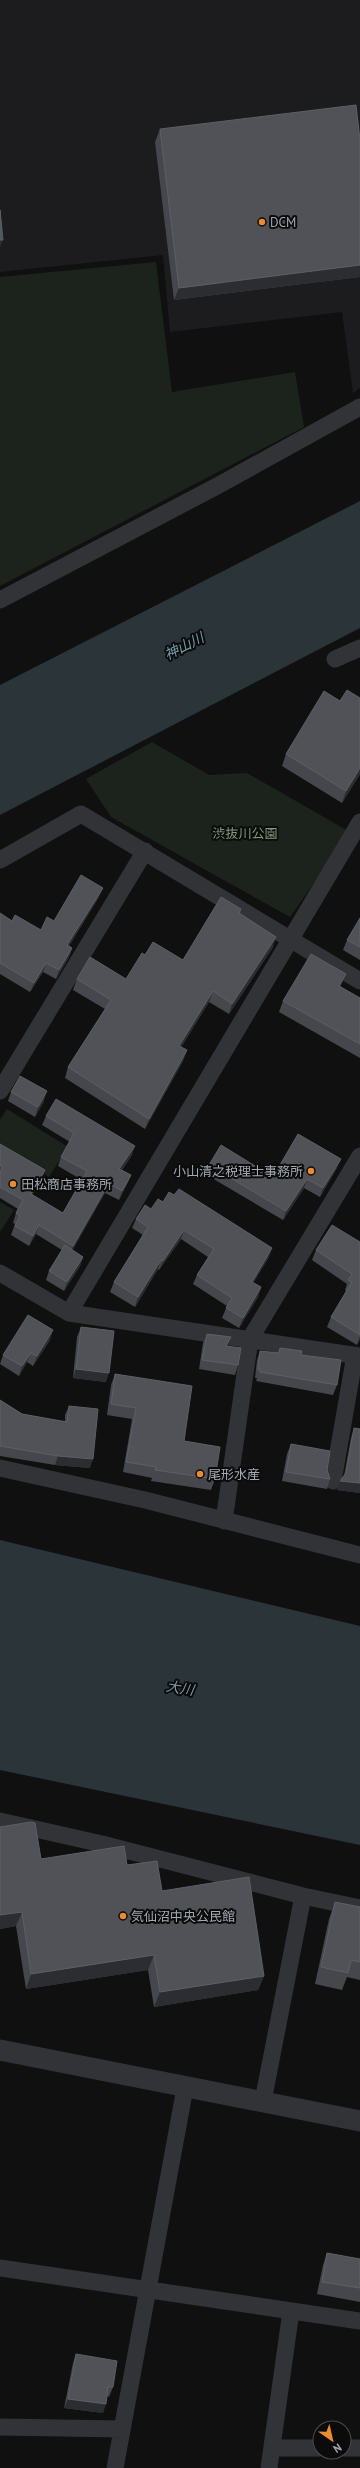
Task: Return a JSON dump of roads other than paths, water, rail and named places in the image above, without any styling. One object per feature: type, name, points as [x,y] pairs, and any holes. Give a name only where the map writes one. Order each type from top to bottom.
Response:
[{"type":"street","points":[[0,600],[219,485],[360,407]]},
{"type":"street","points":[[335,659],[360,648]]},
{"type":"street","points":[[0,860],[81,814],[146,851],[360,981]]},
{"type":"street","points":[[69,1313],[360,822]]},
{"type":"street","points":[[0,1091],[146,851]]},
{"type":"street","points":[[224,1521],[250,1340],[360,1156]]},
{"type":"street","points":[[0,1273],[69,1313],[358,1356],[333,1481]]},
{"type":"street","points":[[0,1468],[145,1500],[360,1556]]},
{"type":"street","points":[[0,1821],[102,1844],[303,1896],[360,1908]]},
{"type":"street","points":[[263,2101],[303,1896]]},
{"type":"street","points":[[0,2050],[185,2088],[263,2101],[360,2121]]},
{"type":"street","points":[[115,2468],[185,2088]]},
{"type":"street","points":[[0,2268],[360,2321]]},
{"type":"street","points":[[269,2468],[291,2311]]},
{"type":"street","points":[[0,2427],[122,2429]]},
{"type":"street","points":[[272,2448],[312,2448]]},
{"type":"water","name":"神山川","points":[[360,501],[360,628],[0,815],[0,685]]},
{"type":"water","name":"大川","points":[[0,1540],[360,1626],[360,1845],[0,1770]]},
{"type":"place","name":"DCM","points":[[262,222]]},
{"type":"place","name":"小山清之税理士事務所","points":[[311,1171]]},
{"type":"place","name":"田松商店事務所","points":[[13,1184]]},
{"type":"place","name":"尾形水産","points":[[200,1474]]},
{"type":"place","name":"気仙沼中央公民館","points":[[123,1916]]},
{"type":"park label","name":"渋抜川公園","points":[[245,833]]}]
